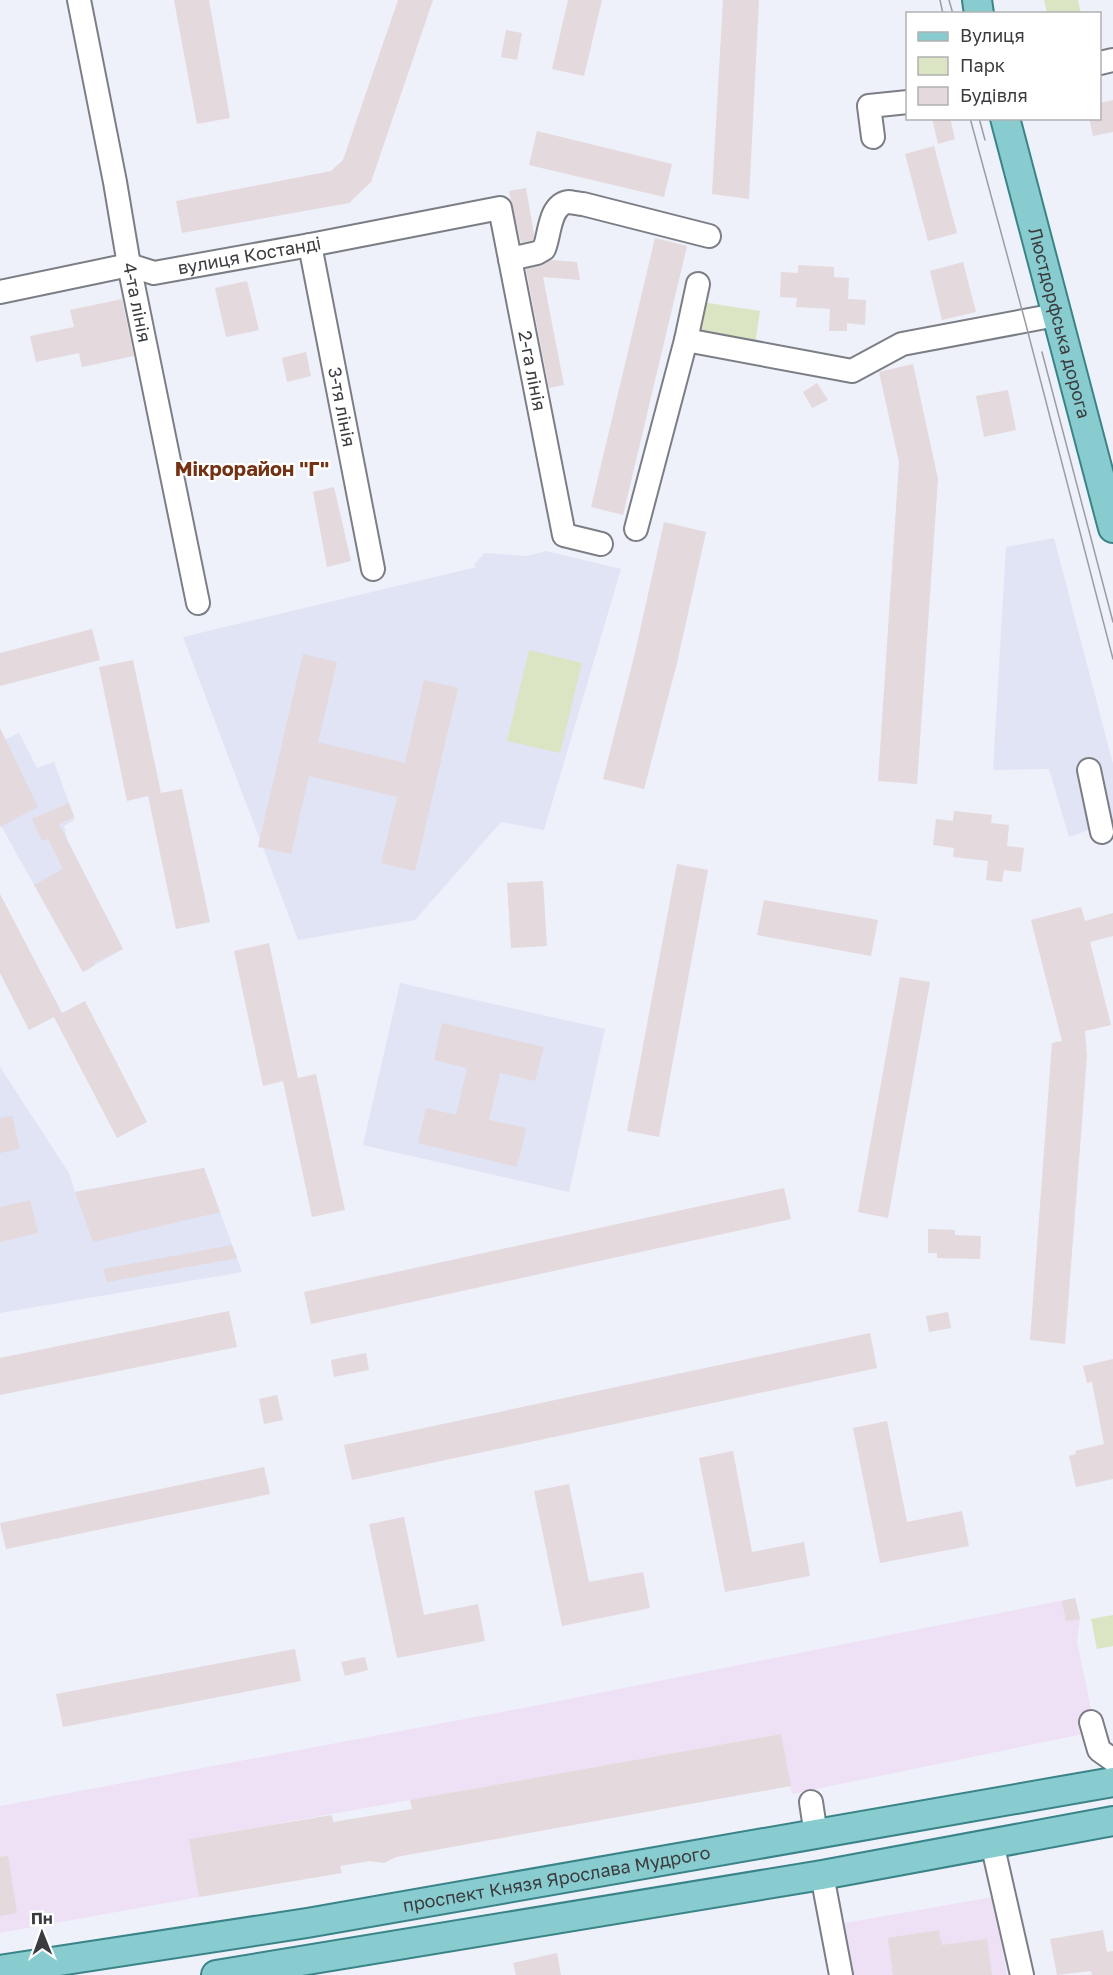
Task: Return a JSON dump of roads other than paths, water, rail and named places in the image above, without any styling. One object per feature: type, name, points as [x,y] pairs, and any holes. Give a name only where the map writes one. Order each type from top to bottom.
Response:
[{"type":"main road","name":"Люстдорфська дорога","points":[[1006,120],[1113,528]]},
{"type":"main road","name":"проспект Князя Ярослава Мудрого","points":[[0,1970],[308,1923],[1113,1782]]},
{"type":"main road","name":"проспект Князя Ярослава Мудрого","points":[[216,1975],[330,1965],[1113,1821]]},
{"type":"street","name":"4-та лінія","points":[[79,0],[129,265],[198,603]]},
{"type":"street","points":[[873,137],[869,106],[906,102]]},
{"type":"street","points":[[510,259],[537,254],[544,249],[552,218],[558,207],[567,202],[709,236]]},
{"type":"street","name":"вулиця Костанді","points":[[0,291],[129,265],[154,273],[500,208]]},
{"type":"street","name":"2-га лінія","points":[[500,208],[564,535],[602,544]]},
{"type":"street","name":"3-тя лінія","points":[[310,245],[373,569]]},
{"type":"street","points":[[636,529],[686,340],[698,284]]},
{"type":"street","points":[[686,340],[852,370],[902,344],[1056,315]]},
{"type":"street","points":[[1089,771],[1102,832]]},
{"type":"street","points":[[1091,1722],[1099,1750],[1113,1760]]},
{"type":"street","points":[[811,1802],[816,1835]]},
{"type":"street","points":[[992,1844],[1022,1975]]},
{"type":"street","points":[[822,1875],[841,1975]]},
{"type":"tram line","points":[[940,0],[943,12]]},
{"type":"tram line","points":[[949,0],[952,12]]},
{"type":"tram line","points":[[971,120],[1113,659]]},
{"type":"tram line","points":[[980,120],[985,140]]},
{"type":"tram line","points":[[1042,352],[1113,622]]},
{"type":"district","name":"Мікрорайон \"Г\"","points":[[252,469]]}]
